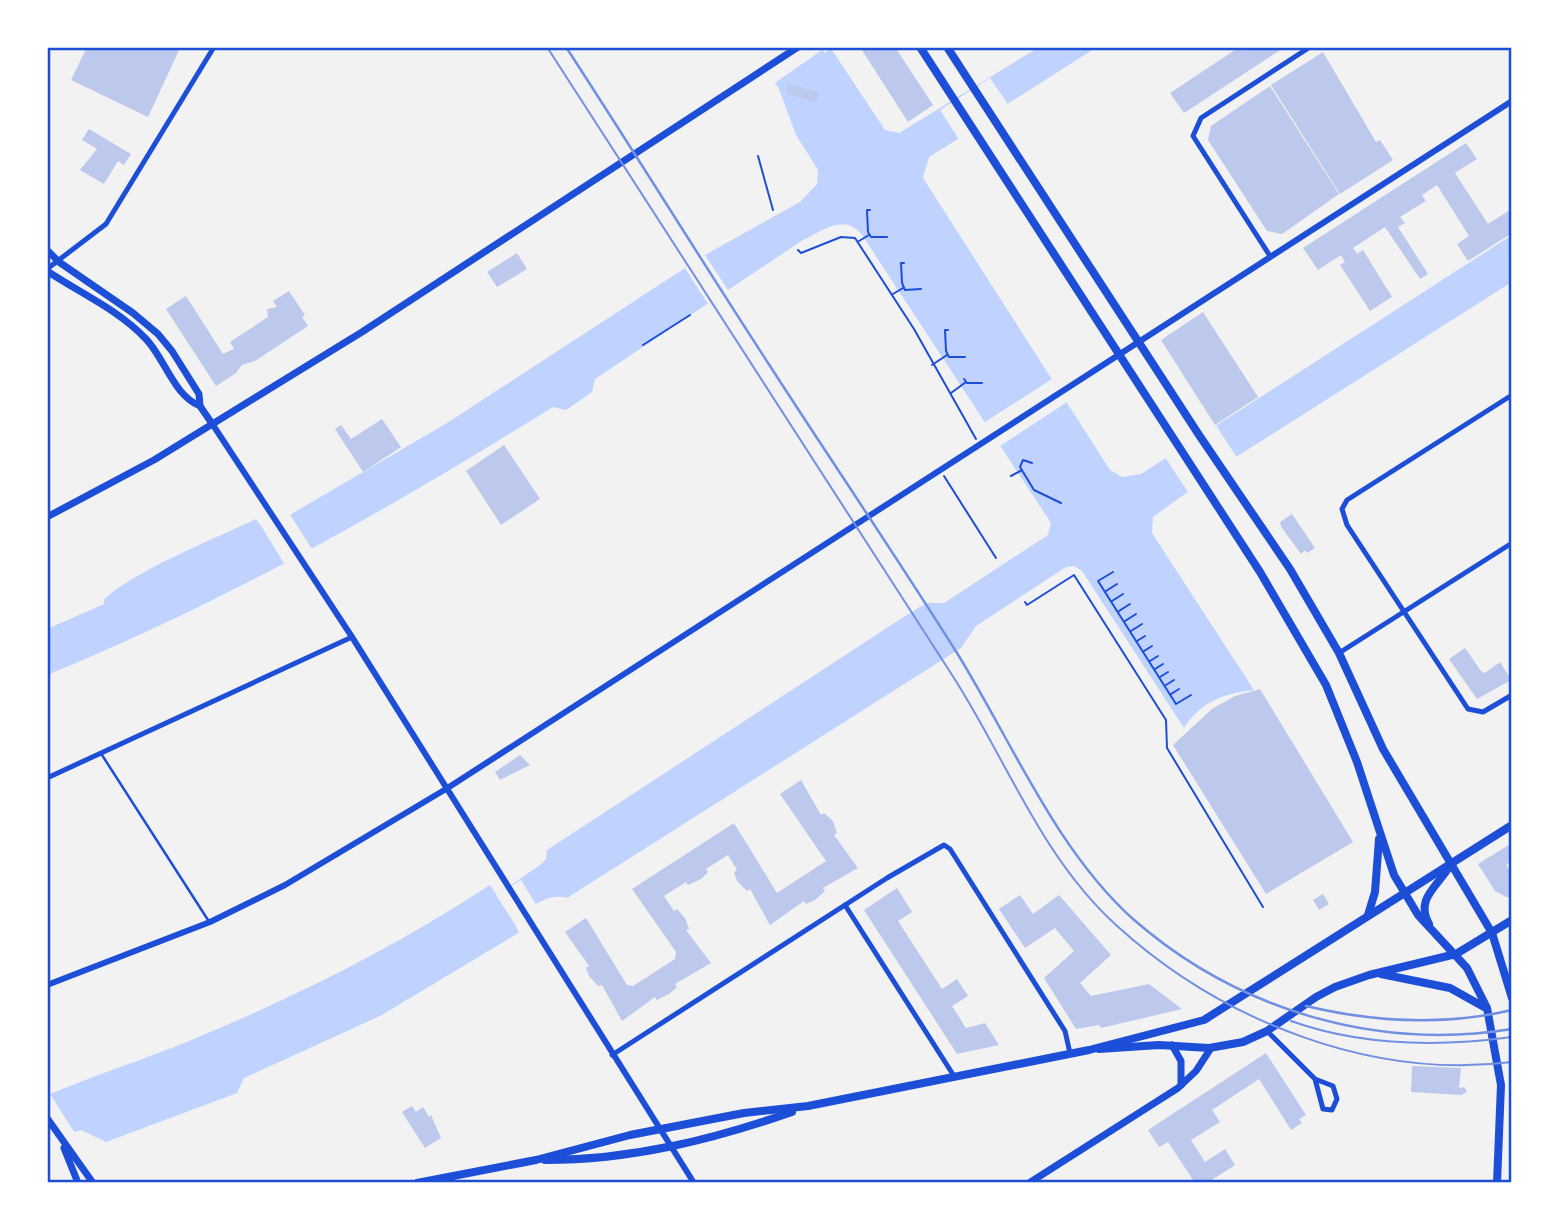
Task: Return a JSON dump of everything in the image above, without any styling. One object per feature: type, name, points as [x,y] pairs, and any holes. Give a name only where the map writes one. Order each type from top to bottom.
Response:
[{"type":"main road","points":[[47,517],[213,425],[372,325],[798,47]]},
{"type":"main road","points":[[920,47],[1260,572],[1326,685],[1357,762],[1379,836],[1403,893],[1456,954],[1477,985],[1487,1008],[1500,1085],[1497,1183]]},
{"type":"main road","points":[[947,47],[1199,435],[1224,468],[1290,569],[1339,653],[1383,749],[1492,933],[1512,998]]},
{"type":"main road","points":[[47,250],[59,262],[133,313],[158,334],[172,351],[198,394],[200,406],[213,425]]},
{"type":"main road","points":[[47,270],[135,328],[158,353],[188,401],[200,406]]},
{"type":"main road","points":[[417,1183],[536,1160],[588,1144],[744,1113],[808,1106],[1089,1049],[1193,1024],[1217,1013],[1512,825]]},
{"type":"main road","points":[[1368,915],[1375,892],[1379,836]]},
{"type":"main road","points":[[1432,929],[1424,912],[1425,898],[1451,864]]},
{"type":"main road","points":[[1089,1049],[1172,1045],[1211,1048],[1243,1042],[1267,1031],[1316,997],[1379,973],[1456,954],[1512,920]]},
{"type":"main road","points":[[1379,973],[1450,988],[1487,1008]]},
{"type":"main road","points":[[1172,1045],[1181,1060],[1181,1086]]},
{"type":"main road","points":[[1029,1183],[1181,1086],[1196,1071],[1211,1048]]},
{"type":"main road","points":[[536,1160],[591,1160],[671,1147],[727,1134],[808,1106]]},
{"type":"main road","points":[[47,1118],[93,1183]]},
{"type":"main road","points":[[60,1138],[78,1183]]},
{"type":"street","points":[[47,270],[112,216],[214,47]]},
{"type":"street","points":[[1270,256],[1193,136],[1201,118],[1310,47]]},
{"type":"street","points":[[47,985],[210,922],[285,885],[446,789],[1059,390],[1512,101]]},
{"type":"street","points":[[1512,395],[1347,500],[1342,517],[1468,709],[1483,712],[1512,695]]},
{"type":"street","points":[[213,425],[352,637],[694,1183]]},
{"type":"street","points":[[1339,653],[1512,543]]},
{"type":"street","points":[[47,778],[102,755],[352,637]]},
{"type":"street","points":[[612,1055],[845,905],[944,845],[950,849],[1065,1031],[1070,1053]]},
{"type":"street","points":[[845,905],[954,1076]]},
{"type":"street","points":[[1267,1031],[1315,1079],[1333,1086],[1337,1099],[1332,1110],[1323,1108],[1315,1079]]},
{"type":"lane","points":[[102,755],[210,922]]},
{"type":"path","points":[[758,156],[772,210]]},
{"type":"path","points":[[870,210],[867,211],[870,235]]},
{"type":"path","points":[[858,242],[870,235],[887,237]]},
{"type":"path","points":[[799,250],[801,253],[848,236],[858,242],[978,443]]},
{"type":"path","points":[[904,263],[901,263],[904,287]]},
{"type":"path","points":[[892,295],[904,287],[921,289]]},
{"type":"path","points":[[643,345],[690,315]]},
{"type":"path","points":[[948,330],[945,330],[948,355]]},
{"type":"path","points":[[932,365],[948,355],[965,357]]},
{"type":"path","points":[[950,394],[965,381],[982,383]]},
{"type":"path","points":[[1031,463],[1023,460],[1020,467],[1033,487],[1061,503]]},
{"type":"path","points":[[1011,476],[1022,470]]},
{"type":"path","points":[[948,482],[996,558]]},
{"type":"path","points":[[1033,487],[1037,483]]},
{"type":"path","points":[[1113,572],[1098,581],[1136,642],[1176,704],[1191,695]]},
{"type":"path","points":[[1025,602],[1027,605],[1074,575],[1166,720],[1167,748],[1263,906]]},
{"type":"path","points":[[1105,592],[1117,584]]},
{"type":"path","points":[[1111,602],[1123,594]]},
{"type":"path","points":[[1117,612],[1130,604]]},
{"type":"path","points":[[1124,622],[1136,614]]},
{"type":"path","points":[[1130,632],[1142,624]]},
{"type":"path","points":[[1136,642],[1145,636]]},
{"type":"path","points":[[1143,652],[1152,646]]},
{"type":"path","points":[[1149,662],[1158,656]]},
{"type":"path","points":[[1154,670],[1163,664]]},
{"type":"path","points":[[1159,678],[1168,672]]},
{"type":"path","points":[[1165,686],[1174,680]]},
{"type":"path","points":[[1170,695],[1179,689]]},
{"type":"water","points":[[754,47],[830,47],[885,130],[899,133],[1039,47],[1097,47],[957,136],[958,139],[929,157],[923,178],[1110,470],[1122,477],[1141,474],[1512,235],[1512,282],[1236,457],[1153,517],[1152,533],[1254,690],[1214,700],[1190,719],[1184,728],[1082,571],[1074,566],[1066,567],[976,626],[961,648],[567,898],[553,897],[531,906],[512,919],[519,932],[515,935],[380,1016],[244,1078],[237,1093],[106,1142],[81,1130],[47,1140],[47,1106],[56,1103],[50,1094],[195,1039],[286,998],[356,964],[490,885],[497,895],[540,865],[546,859],[547,850],[905,616],[927,603],[944,603],[1048,535],[1051,523],[862,235],[855,228],[841,224],[826,228],[803,240],[595,379],[592,392],[566,410],[553,407],[306,552],[178,617],[47,675],[47,629],[104,604],[104,599],[118,588],[155,566],[256,519],[264,530],[447,423],[705,255],[800,202],[817,184],[818,170],[796,135],[779,89]]},
{"type":"pier","points":[[755,47],[833,47],[825,53],[822,50],[772,85],[751,50]]},
{"type":"pier","points":[[990,78],[1009,106],[958,138],[940,110]]},
{"type":"pier","points":[[703,252],[730,293],[710,307],[683,265]]},
{"type":"pier","points":[[1052,379],[1067,402],[997,448],[982,424]]},
{"type":"pier","points":[[1215,424],[1238,459],[1188,492],[1165,457]]},
{"type":"pier","points":[[289,513],[312,549],[285,565],[263,529]]},
{"type":"pier","points":[[521,880],[537,906],[513,921],[496,895]]},
{"type":"pier","points":[[53,1099],[75,1133],[47,1141],[47,1102]]},
{"type":"building","points":[[87,47],[180,48],[148,117],[71,80]]},
{"type":"building","points":[[860,47],[895,47],[933,105],[908,122]]},
{"type":"building","points":[[1247,47],[1285,47],[1184,113],[1170,93],[1238,48],[1241,51]]},
{"type":"building","points":[[1323,52],[1376,142],[1380,140],[1393,160],[1340,194],[1271,85]]},
{"type":"building","points":[[788,84],[819,92],[816,102],[786,94]]},
{"type":"building","points":[[1270,86],[1339,194],[1282,234],[1267,231],[1208,140],[1211,126]]},
{"type":"building","points":[[89,129],[131,154],[124,165],[118,161],[104,184],[80,170],[97,149],[82,140]]},
{"type":"building","points":[[1466,143],[1477,159],[1455,173],[1488,224],[1510,210],[1512,233],[1468,261],[1457,244],[1469,236],[1437,185],[1422,195],[1426,201],[1400,217],[1405,223],[1398,227],[1428,274],[1420,279],[1385,227],[1353,248],[1357,254],[1363,250],[1392,297],[1370,311],[1340,265],[1345,262],[1341,255],[1318,270],[1303,248]]},
{"type":"building","points":[[517,253],[527,269],[497,287],[487,272]]},
{"type":"building","points":[[289,291],[305,315],[302,317],[308,326],[255,361],[242,365],[236,373],[216,386],[166,309],[186,296],[223,354],[234,349],[230,342],[268,317],[267,309],[277,307],[273,301]]},
{"type":"building","points":[[1203,312],[1258,397],[1215,425],[1161,340]]},
{"type":"building","points":[[382,419],[401,447],[363,472],[335,429],[341,425],[351,439]]},
{"type":"building","points":[[504,445],[540,499],[501,525],[466,471]]},
{"type":"building","points":[[1292,514],[1315,548],[1307,553],[1305,550],[1301,554],[1282,528],[1280,522]]},
{"type":"building","points":[[1465,648],[1481,671],[1485,673],[1500,662],[1511,680],[1477,699],[1449,659]]},
{"type":"building","points":[[1260,689],[1353,842],[1266,894],[1173,745],[1212,709],[1235,696]]},
{"type":"building","points":[[520,755],[530,765],[500,780],[495,772]]},
{"type":"building","points":[[801,780],[821,815],[824,813],[833,821],[837,833],[834,835],[858,868],[823,888],[825,891],[815,900],[806,904],[804,901],[770,925],[750,889],[747,891],[737,881],[734,872],[737,870],[728,855],[706,869],[708,872],[701,879],[688,885],[686,882],[664,896],[674,911],[677,909],[685,918],[689,929],[686,930],[711,963],[675,984],[677,987],[669,994],[657,1000],[655,997],[622,1021],[602,985],[598,986],[589,976],[586,968],[589,966],[565,932],[586,918],[627,985],[633,986],[675,959],[676,952],[632,889],[734,823],[777,893],[826,861],[780,794]]},
{"type":"building","points":[[1512,843],[1512,861],[1506,865],[1512,874],[1512,897],[1506,897],[1495,891],[1478,864]]},
{"type":"building","points":[[897,888],[912,912],[898,921],[942,989],[957,979],[968,996],[952,1006],[966,1028],[985,1023],[999,1045],[957,1054],[864,910]]},
{"type":"building","points":[[1323,894],[1329,904],[1319,910],[1313,900]]},
{"type":"building","points":[[1020,895],[1033,914],[1059,895],[1111,955],[1080,983],[1091,996],[1149,984],[1182,1009],[1101,1028],[1099,1025],[1076,1029],[1044,978],[1074,951],[1055,928],[1025,948],[999,909]]},
{"type":"building","points":[[1266,1053],[1306,1115],[1299,1119],[1302,1123],[1291,1130],[1259,1079],[1212,1110],[1220,1122],[1191,1140],[1205,1162],[1225,1149],[1235,1165],[1207,1183],[1195,1183],[1168,1142],[1159,1147],[1148,1130]]},
{"type":"building","points":[[1412,1066],[1461,1068],[1459,1088],[1464,1087],[1467,1092],[1461,1095],[1411,1092]]},
{"type":"building","points":[[412,1106],[416,1112],[423,1107],[429,1117],[431,1115],[441,1138],[425,1148],[402,1112]]},
{"type":"tram line","points":[[547,47],[954,678],[1046,839],[1090,899],[1157,959],[1202,989],[1250,1015],[1300,1036],[1352,1052],[1405,1062],[1458,1065],[1512,1062]]},
{"type":"tram line","points":[[1291,1021],[1372,1040],[1428,1043],[1512,1037]]},
{"type":"railway","points":[[566,47],[957,653],[1036,793],[1081,861],[1106,891],[1133,919],[1174,951],[1217,978],[1263,1000],[1310,1016],[1360,1028],[1410,1034],[1461,1034],[1512,1029]]},
{"type":"railway","points":[[1306,1006],[1357,1016],[1409,1020],[1461,1018],[1512,1010]]}]
